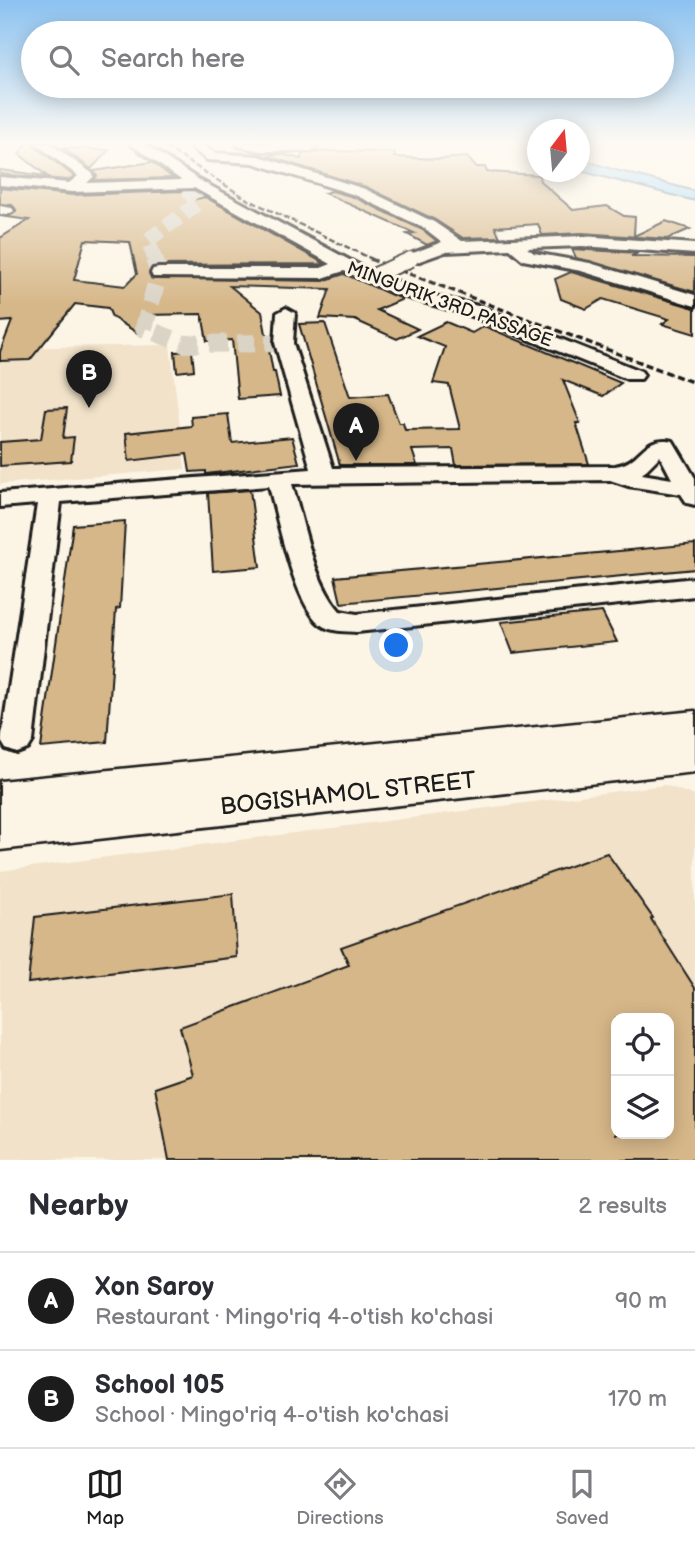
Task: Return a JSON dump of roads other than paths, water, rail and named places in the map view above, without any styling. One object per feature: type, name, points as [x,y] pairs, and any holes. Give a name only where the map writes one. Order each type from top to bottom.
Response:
[{"type":"main road","name":"BOGISHAMOL STREET","points":[[0,800],[695,727]]},
{"type":"main road","name":"BOGISHAMOL STREET","points":[[0,830],[695,755]]},
{"type":"street","name":"MINGURIK 3RD PASSAGE","points":[[220,197],[343,265],[444,305],[472,310],[634,375]]},
{"type":"street","points":[[371,197],[429,225],[459,247]]},
{"type":"street","points":[[531,225],[532,236],[513,241],[529,257],[584,267],[695,301]]},
{"type":"street","points":[[371,277],[443,247],[582,242],[695,249]]},
{"type":"street","points":[[159,273],[319,273],[343,265]]},
{"type":"street","points":[[286,313],[284,342],[324,475]]},
{"type":"street","points":[[0,500],[324,475],[615,473],[634,471],[645,464],[654,448],[665,446],[692,493]]},
{"type":"street","points":[[615,473],[628,480],[692,493]]},
{"type":"street","points":[[279,480],[312,587],[321,610],[333,621],[357,623],[695,587]]},
{"type":"street","points":[[17,741],[50,498]]},
{"type":"tunnel","points":[[155,260],[148,240],[198,204],[193,197]]},
{"type":"tunnel","points":[[154,259],[159,273],[144,328],[185,344],[284,343]]},
{"type":"railway","points":[[244,197],[374,260]]},
{"type":"railway","points":[[370,259],[695,383]]},
{"type":"place","name":"School 105","points":[[89,408]]},
{"type":"place","name":"Xon Saroy","points":[[356,461]]}]
